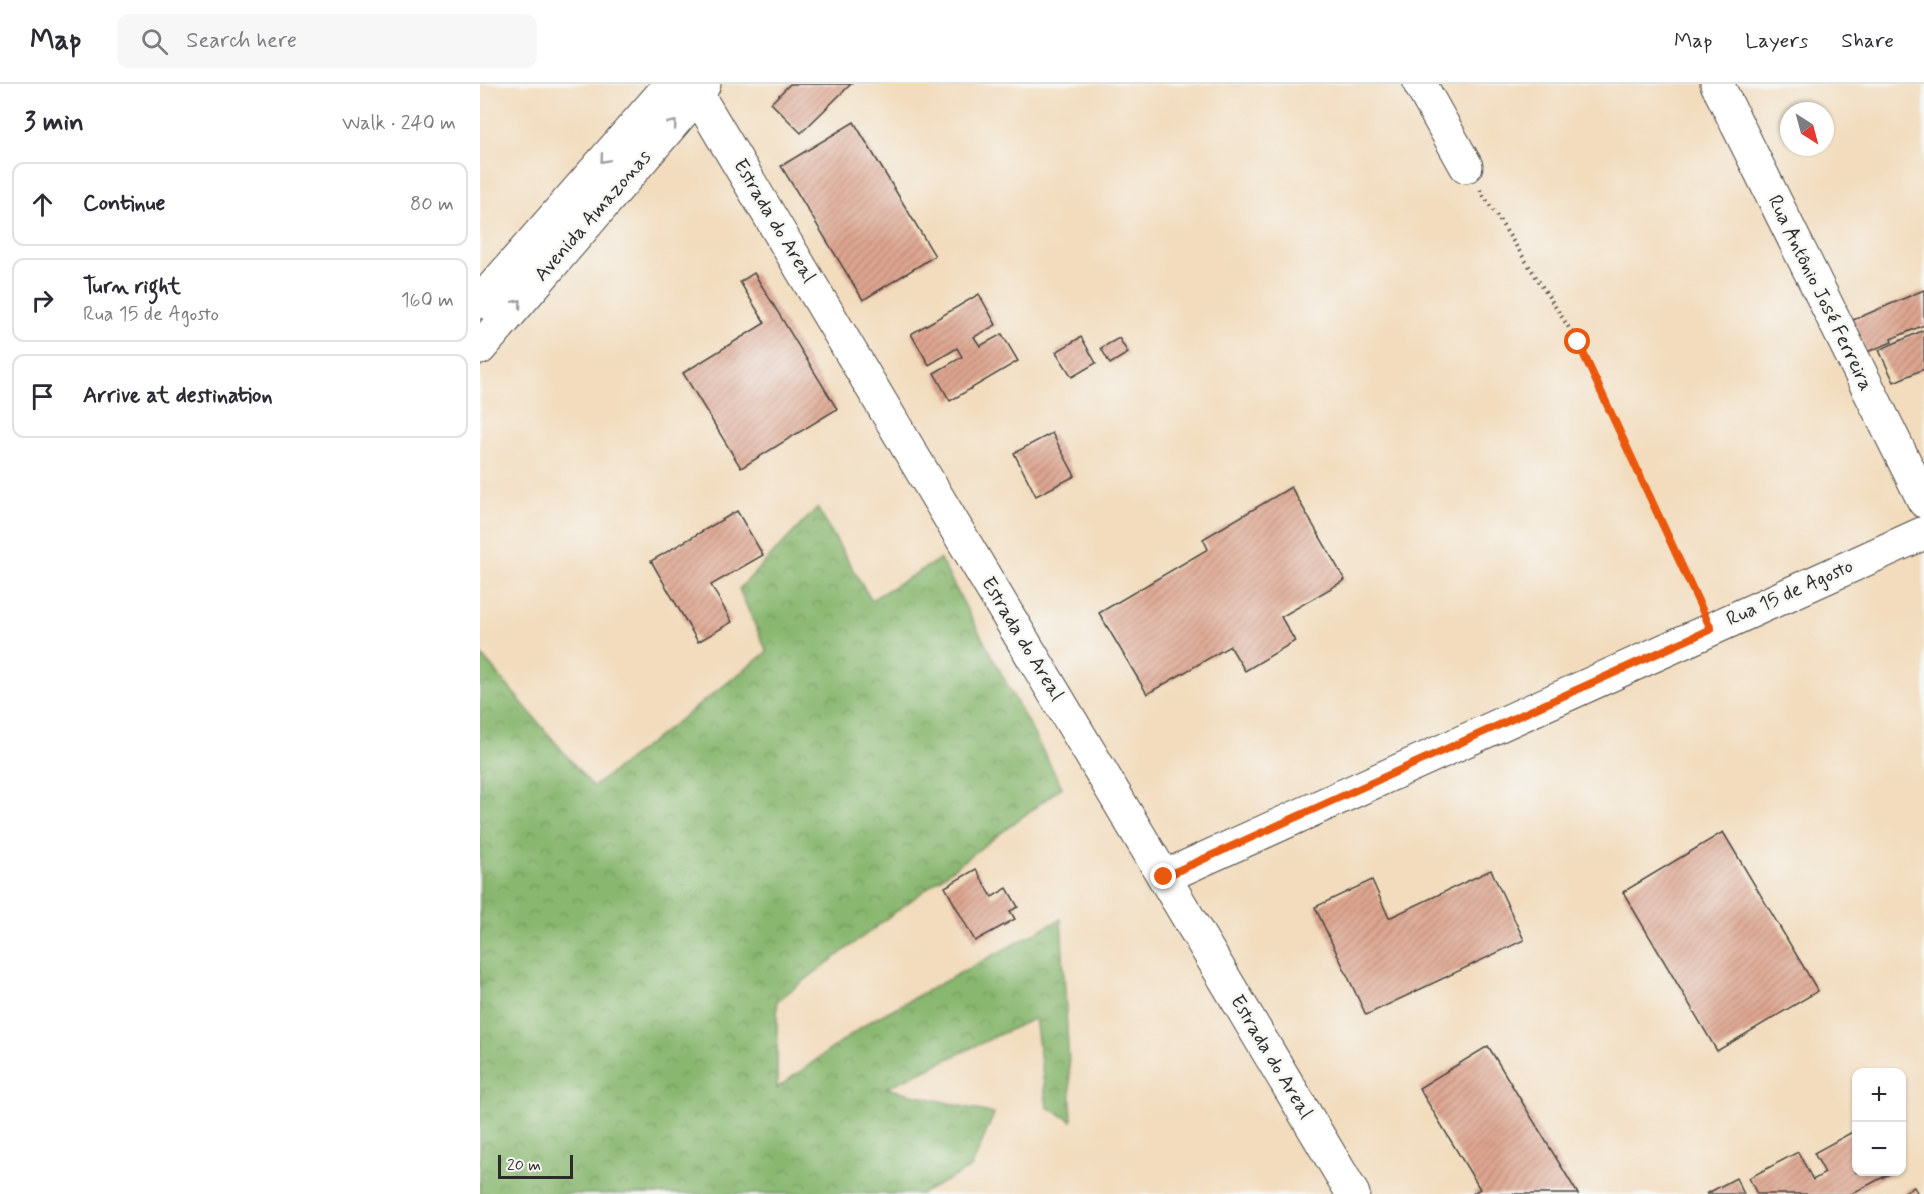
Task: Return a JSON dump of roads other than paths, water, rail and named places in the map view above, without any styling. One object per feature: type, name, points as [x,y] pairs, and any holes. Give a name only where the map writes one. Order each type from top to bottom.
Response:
[{"type":"street","points":[[1420,84],[1466,166]]},
{"type":"street","name":"Rua Antônio José Ferreira","points":[[1717,84],[1924,501]]},
{"type":"street","name":"Avenida Amazonas","points":[[480,302],[691,87]]},
{"type":"street","name":"Avenida Amazonas","points":[[480,348],[691,87]]},
{"type":"street","name":"Estrada do Areal","points":[[691,87],[1353,1194]]},
{"type":"street","name":"Rua 15 de Agosto","points":[[1164,877],[1924,533]]}]
